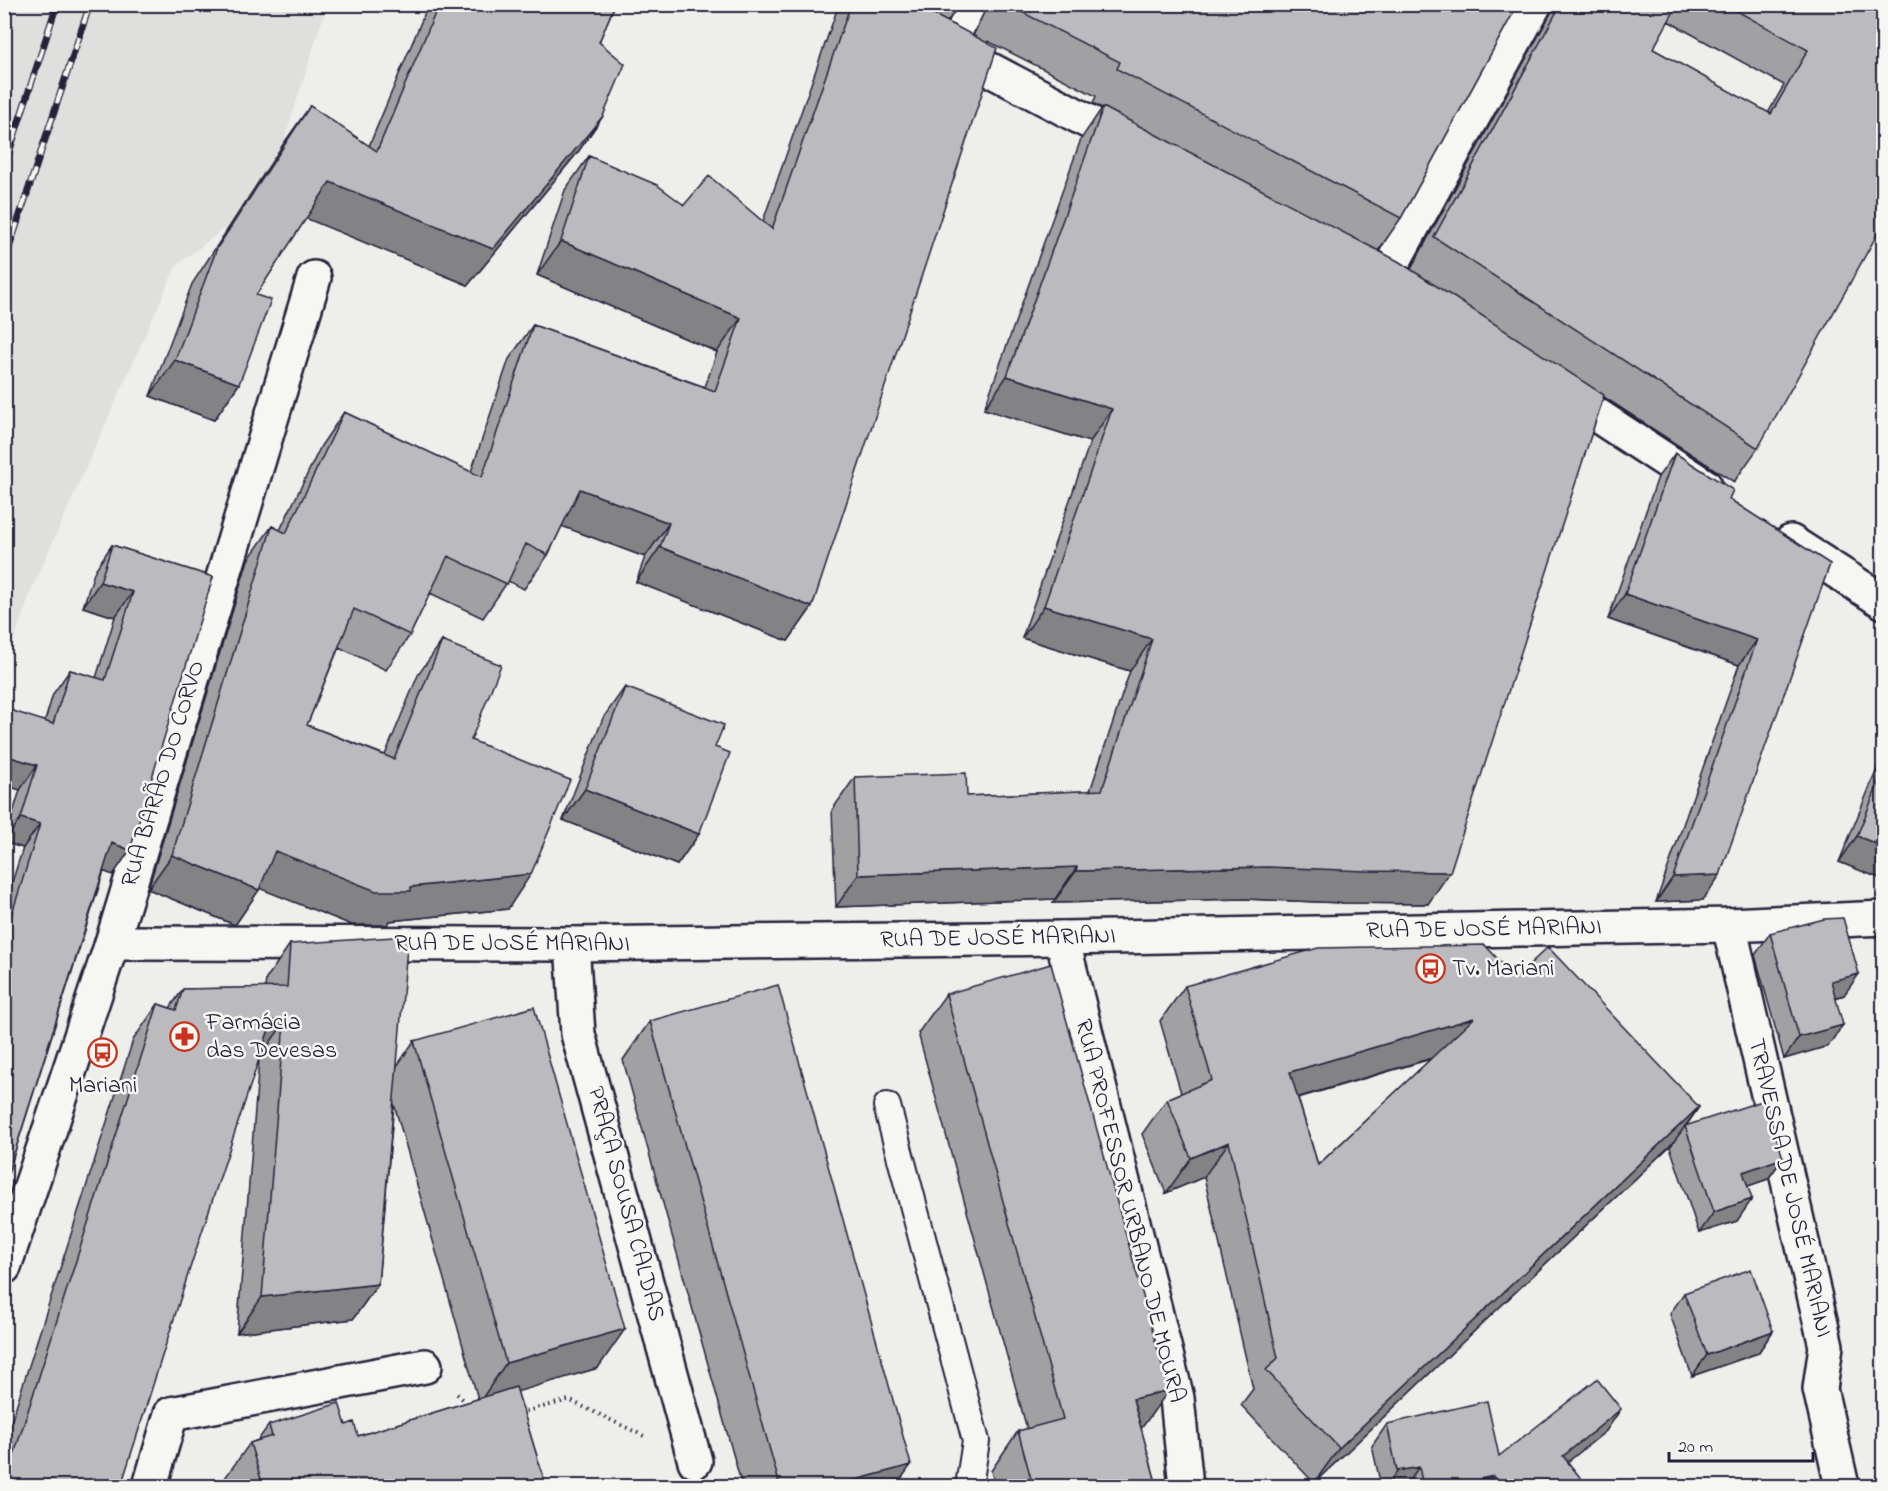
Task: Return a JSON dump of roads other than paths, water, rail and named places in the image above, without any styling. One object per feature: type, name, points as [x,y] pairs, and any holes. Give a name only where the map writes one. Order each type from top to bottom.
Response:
[{"type":"street","points":[[1384,278],[1535,4]]},
{"type":"street","points":[[921,34],[1162,160]]},
{"type":"street","name":"RUA BARÃO DO CORVO","points":[[4,1267],[112,943],[314,278]]},
{"type":"street","points":[[1534,375],[1734,504]]},
{"type":"street","points":[[1764,524],[1884,602]]},
{"type":"street","name":"RUA DE JOSÉ MARIANI","points":[[112,943],[573,944],[1062,938],[1729,925],[1884,918]]},
{"type":"street","name":"TRAVESSA DE JOSÉ MARIANI","points":[[1729,925],[1826,1346],[1820,1389],[1842,1486]]},
{"type":"street","name":"RUA PROFESSOR URBANO DE MOURA","points":[[1062,938],[1177,1398],[1186,1486]]},
{"type":"street","name":"PRAÇA SOUSA CALDAS","points":[[573,944],[578,1034],[695,1461]]},
{"type":"street","points":[[150,1486],[171,1414],[425,1365]]},
{"type":"lane","points":[[950,49],[973,4]]},
{"type":"lane","points":[[887,1106],[976,1441],[969,1486]]},
{"type":"railway","points":[[4,168],[57,4]]},
{"type":"railway","points":[[4,263],[90,4]]},
{"type":"place","name":"Tv. Mariani","points":[[1431,969]]},
{"type":"place","name":"Farmácia das Devesas","points":[[185,1037]]},
{"type":"place","name":"Mariani","points":[[103,1053]]}]
